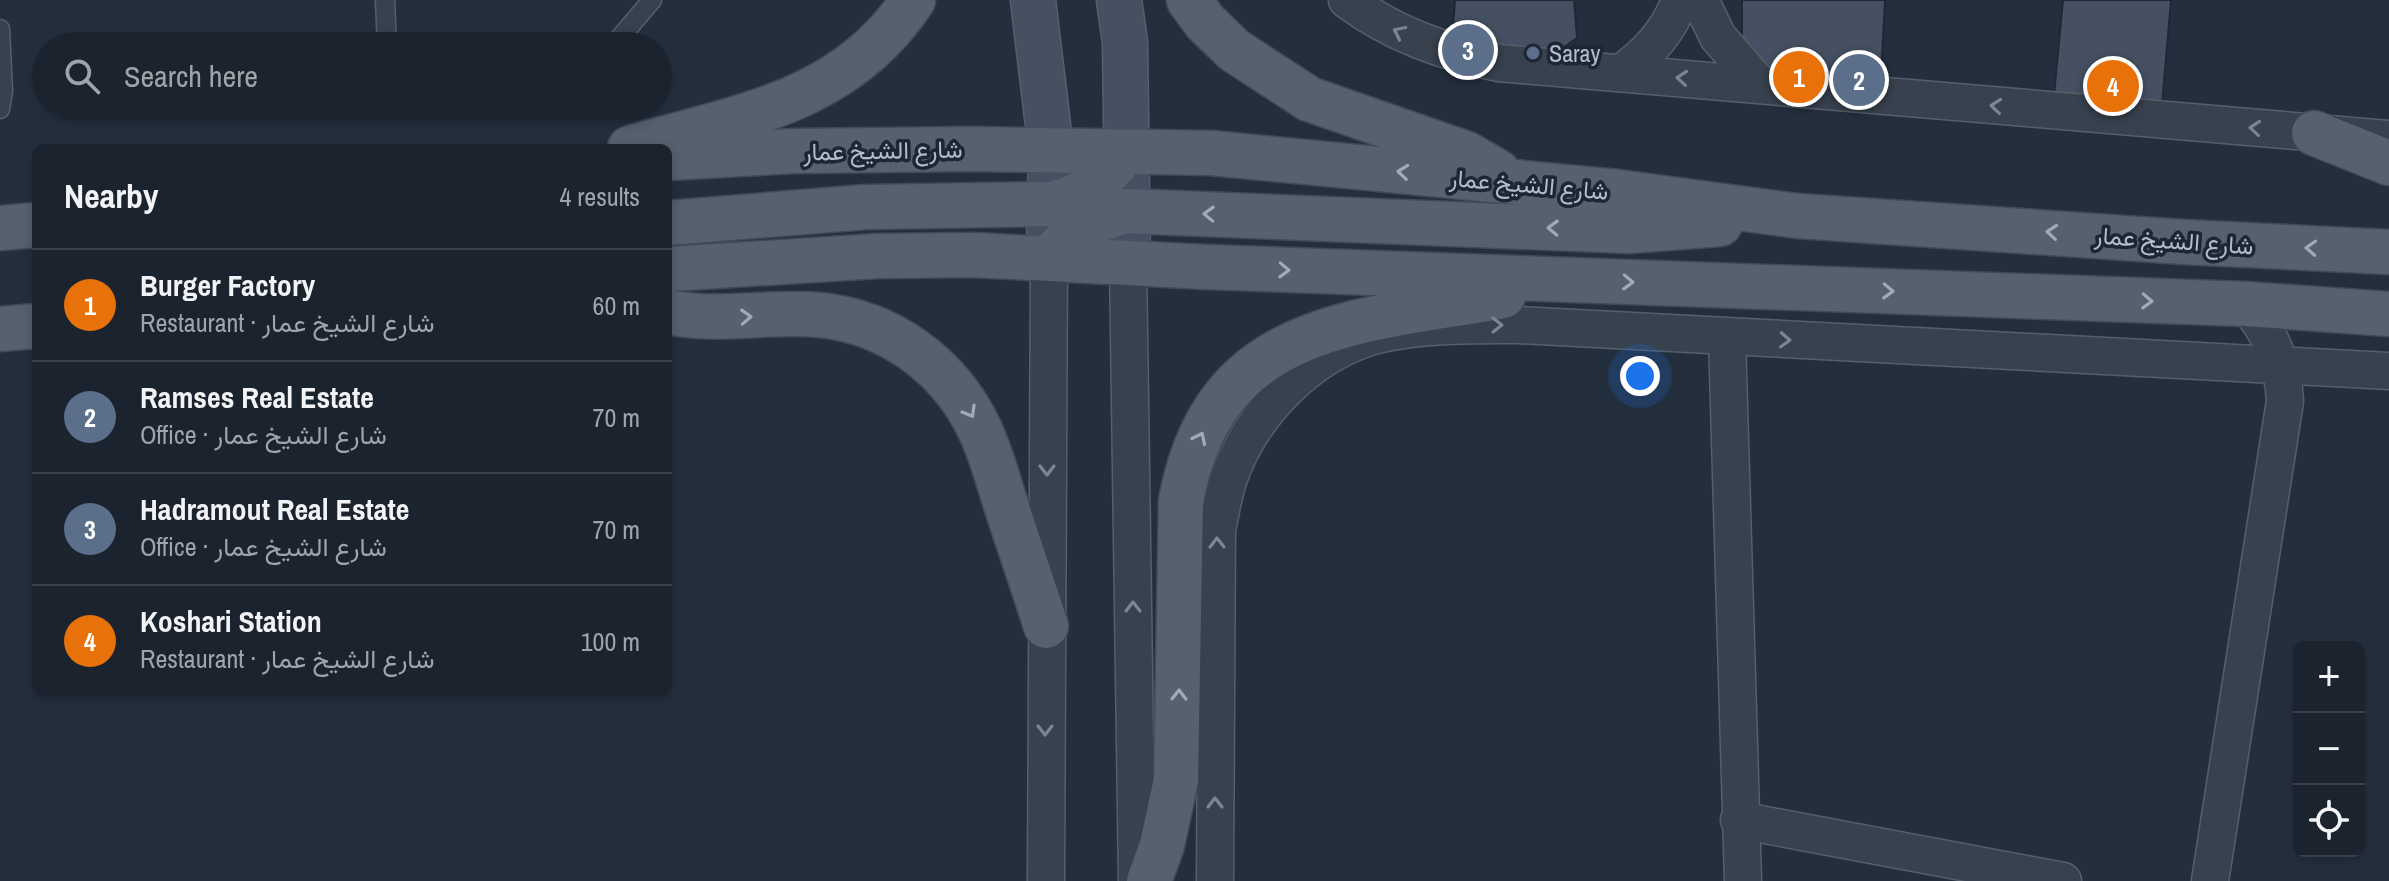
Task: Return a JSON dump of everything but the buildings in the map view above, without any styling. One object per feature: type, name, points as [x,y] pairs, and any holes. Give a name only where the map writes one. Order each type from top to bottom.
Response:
[{"type":"main road","points":[[644,144],[781,105],[815,90],[846,71],[875,47],[913,0]]},
{"type":"main road","points":[[1189,0],[1205,22],[1234,50],[1309,99],[1467,154],[1517,184]]},
{"type":"main road","points":[[2314,133],[2389,163]]},
{"type":"main road","name":"شارع الشيخ عمار","points":[[672,158],[794,151],[1211,153],[1618,192],[1798,216],[2184,242],[2389,252]]},
{"type":"main road","points":[[672,223],[866,207],[1050,204],[1068,201],[1085,193],[1101,181],[1125,152]]},
{"type":"main road","points":[[1049,259],[1061,245],[1091,222],[1126,211],[1629,231],[1798,216]]},
{"type":"main road","points":[[0,228],[32,225]]},
{"type":"main road","points":[[672,269],[878,256],[973,255],[1585,281],[2246,304],[2389,314]]},
{"type":"main road","points":[[1149,881],[1162,845],[1176,780],[1181,501],[1187,471],[1211,416],[1251,370],[1285,347],[1324,330],[1585,281]]},
{"type":"main road","points":[[672,312],[720,318],[818,315],[848,320],[890,335],[928,360],[949,381],[981,431],[1046,626]]},
{"type":"main road","points":[[0,329],[32,326]]},
{"type":"street","points":[[1033,0],[1051,150],[1046,881]]},
{"type":"street","points":[[1119,0],[1125,42],[1137,881]]},
{"type":"street","points":[[1347,0],[1396,31],[1429,45],[1499,63],[2389,139]]},
{"type":"street","points":[[1621,73],[1650,49],[1675,14],[1680,0]]},
{"type":"street","points":[[1700,0],[1718,37],[1759,84]]},
{"type":"street","points":[[2210,881],[2283,420],[2284,382],[2280,364],[2261,321],[2246,304]]},
{"type":"street","points":[[1215,881],[1217,529],[1228,480],[1249,436],[1279,396],[1300,376],[1350,346],[1377,335],[1424,329],[1518,325],[2389,371]]},
{"type":"street","points":[[1727,337],[1743,881]]},
{"type":"street","points":[[1739,820],[2063,881]]},
{"type":"lane","points":[[385,0],[386,32]]},
{"type":"lane","points":[[625,32],[652,0]]},
{"type":"lane","points":[[0,29],[3,91],[0,109]]},
{"type":"place","name":"Hadramout Real Estate","points":[[1468,50]]},
{"type":"place","name":"Saray","points":[[1533,53]]},
{"type":"place","name":"Burger Factory","points":[[1799,77]]},
{"type":"place","name":"Ramses Real Estate","points":[[1859,80]]},
{"type":"place","name":"Koshari Station","points":[[2113,86]]}]
